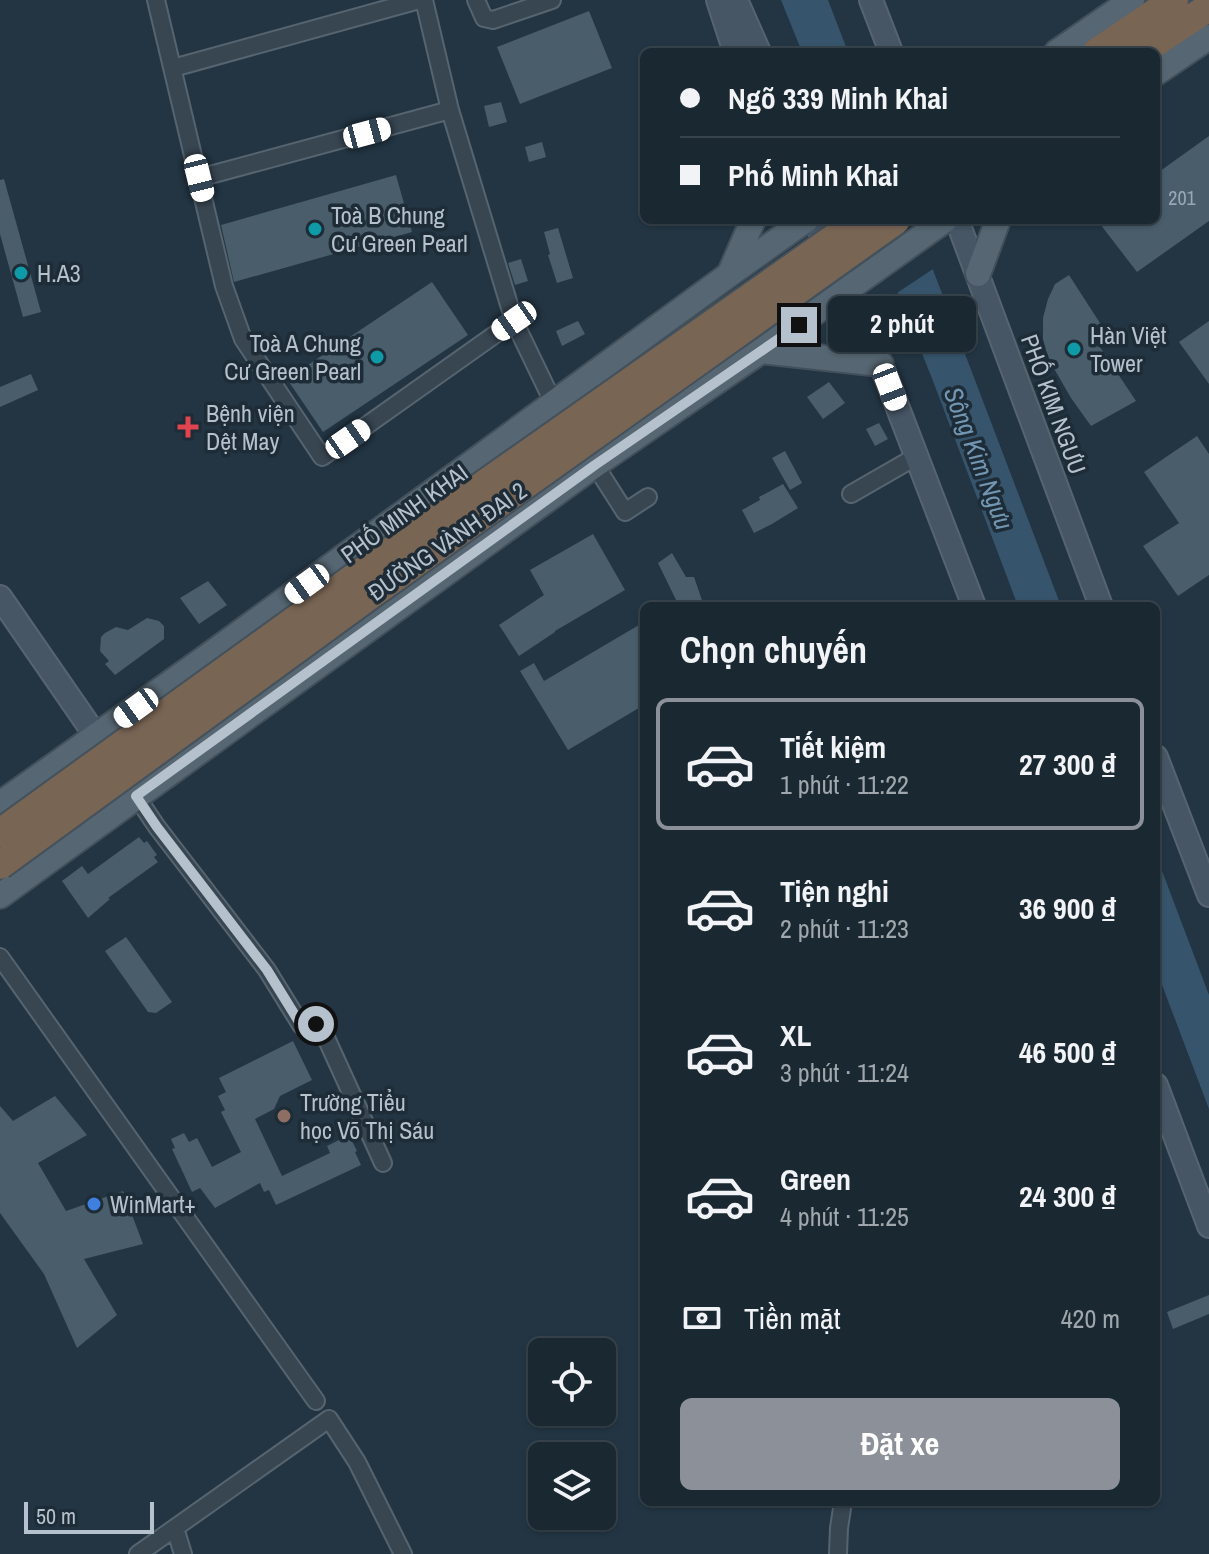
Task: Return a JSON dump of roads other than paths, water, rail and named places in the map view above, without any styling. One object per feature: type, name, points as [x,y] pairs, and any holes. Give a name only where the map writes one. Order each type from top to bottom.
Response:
[{"type":"highway","points":[[1103,48],[1174,0]]},
{"type":"highway","points":[[1147,48],[1209,7]]},
{"type":"highway","name":"ĐƯỜNG VÀNH ĐAI 2","points":[[0,833],[442,514],[854,224]]},
{"type":"highway","name":"ĐƯỜNG VÀNH ĐAI 2","points":[[0,865],[369,596],[890,224]]},
{"type":"main road","points":[[718,0],[734,48]]},
{"type":"main road","points":[[736,0],[757,48]]},
{"type":"main road","points":[[871,0],[889,48]]},
{"type":"main road","points":[[1063,48],[1132,0]]},
{"type":"main road","points":[[1160,70],[1209,37]]},
{"type":"main road","points":[[730,274],[751,224]]},
{"type":"main road","name":"PHỐ MINH KHAI","points":[[6,799],[800,224]]},
{"type":"main road","points":[[818,224],[857,283],[881,364],[972,602]]},
{"type":"main road","points":[[0,896],[595,465],[943,224]]},
{"type":"main road","name":"PHỐ KIM NGƯU","points":[[947,224],[978,274],[1100,602]]},
{"type":"main road","points":[[978,274],[997,224]]},
{"type":"main road","points":[[761,351],[881,364]]},
{"type":"main road","points":[[2,604],[136,796]]},
{"type":"main road","points":[[1160,767],[1209,895]]},
{"type":"main road","points":[[6,799],[57,854]]},
{"type":"main road","points":[[1160,1096],[1209,1226]]},
{"type":"street","points":[[156,0],[224,286],[243,339],[322,457],[514,321]]},
{"type":"street","points":[[173,68],[422,0],[450,110],[514,321],[554,404]]},
{"type":"street","points":[[476,0],[484,18],[493,20],[552,0]]},
{"type":"street","points":[[199,178],[450,110]]},
{"type":"street","points":[[851,494],[917,456]]},
{"type":"street","points":[[595,465],[625,512],[648,497]]},
{"type":"street","points":[[136,796],[267,970],[301,1025],[310,1022],[322,1029],[383,1163]]},
{"type":"street","points":[[0,957],[316,1401]]},
{"type":"street","points":[[138,1554],[329,1419],[357,1462],[403,1554]]},
{"type":"street","points":[[838,1554],[842,1506]]},
{"type":"street","points":[[175,1528],[183,1554]]},
{"type":"water","points":[[781,0],[828,0],[846,48],[800,48]]},
{"type":"water","name":"Sông Kim Ngưu","points":[[871,224],[916,224],[1059,602],[1016,602]]},
{"type":"water","points":[[1160,866],[1209,995],[1209,1109],[1160,980]]},
{"type":"place","name":"Toà B Chung Cư Green Pearl","points":[[315,229]]},
{"type":"place","name":"H.A3","points":[[21,273]]},
{"type":"place","name":"Hàn Việt Tower","points":[[1074,349]]},
{"type":"place","name":"Toà A Chung Cư Green Pearl","points":[[377,357]]},
{"type":"place","name":"Bệnh viện Dệt May","points":[[188,427]]},
{"type":"place","name":"Trường Tiểu học Võ Thị Sáu","points":[[284,1116]]},
{"type":"place","name":"WinMart+","points":[[94,1204]]}]
